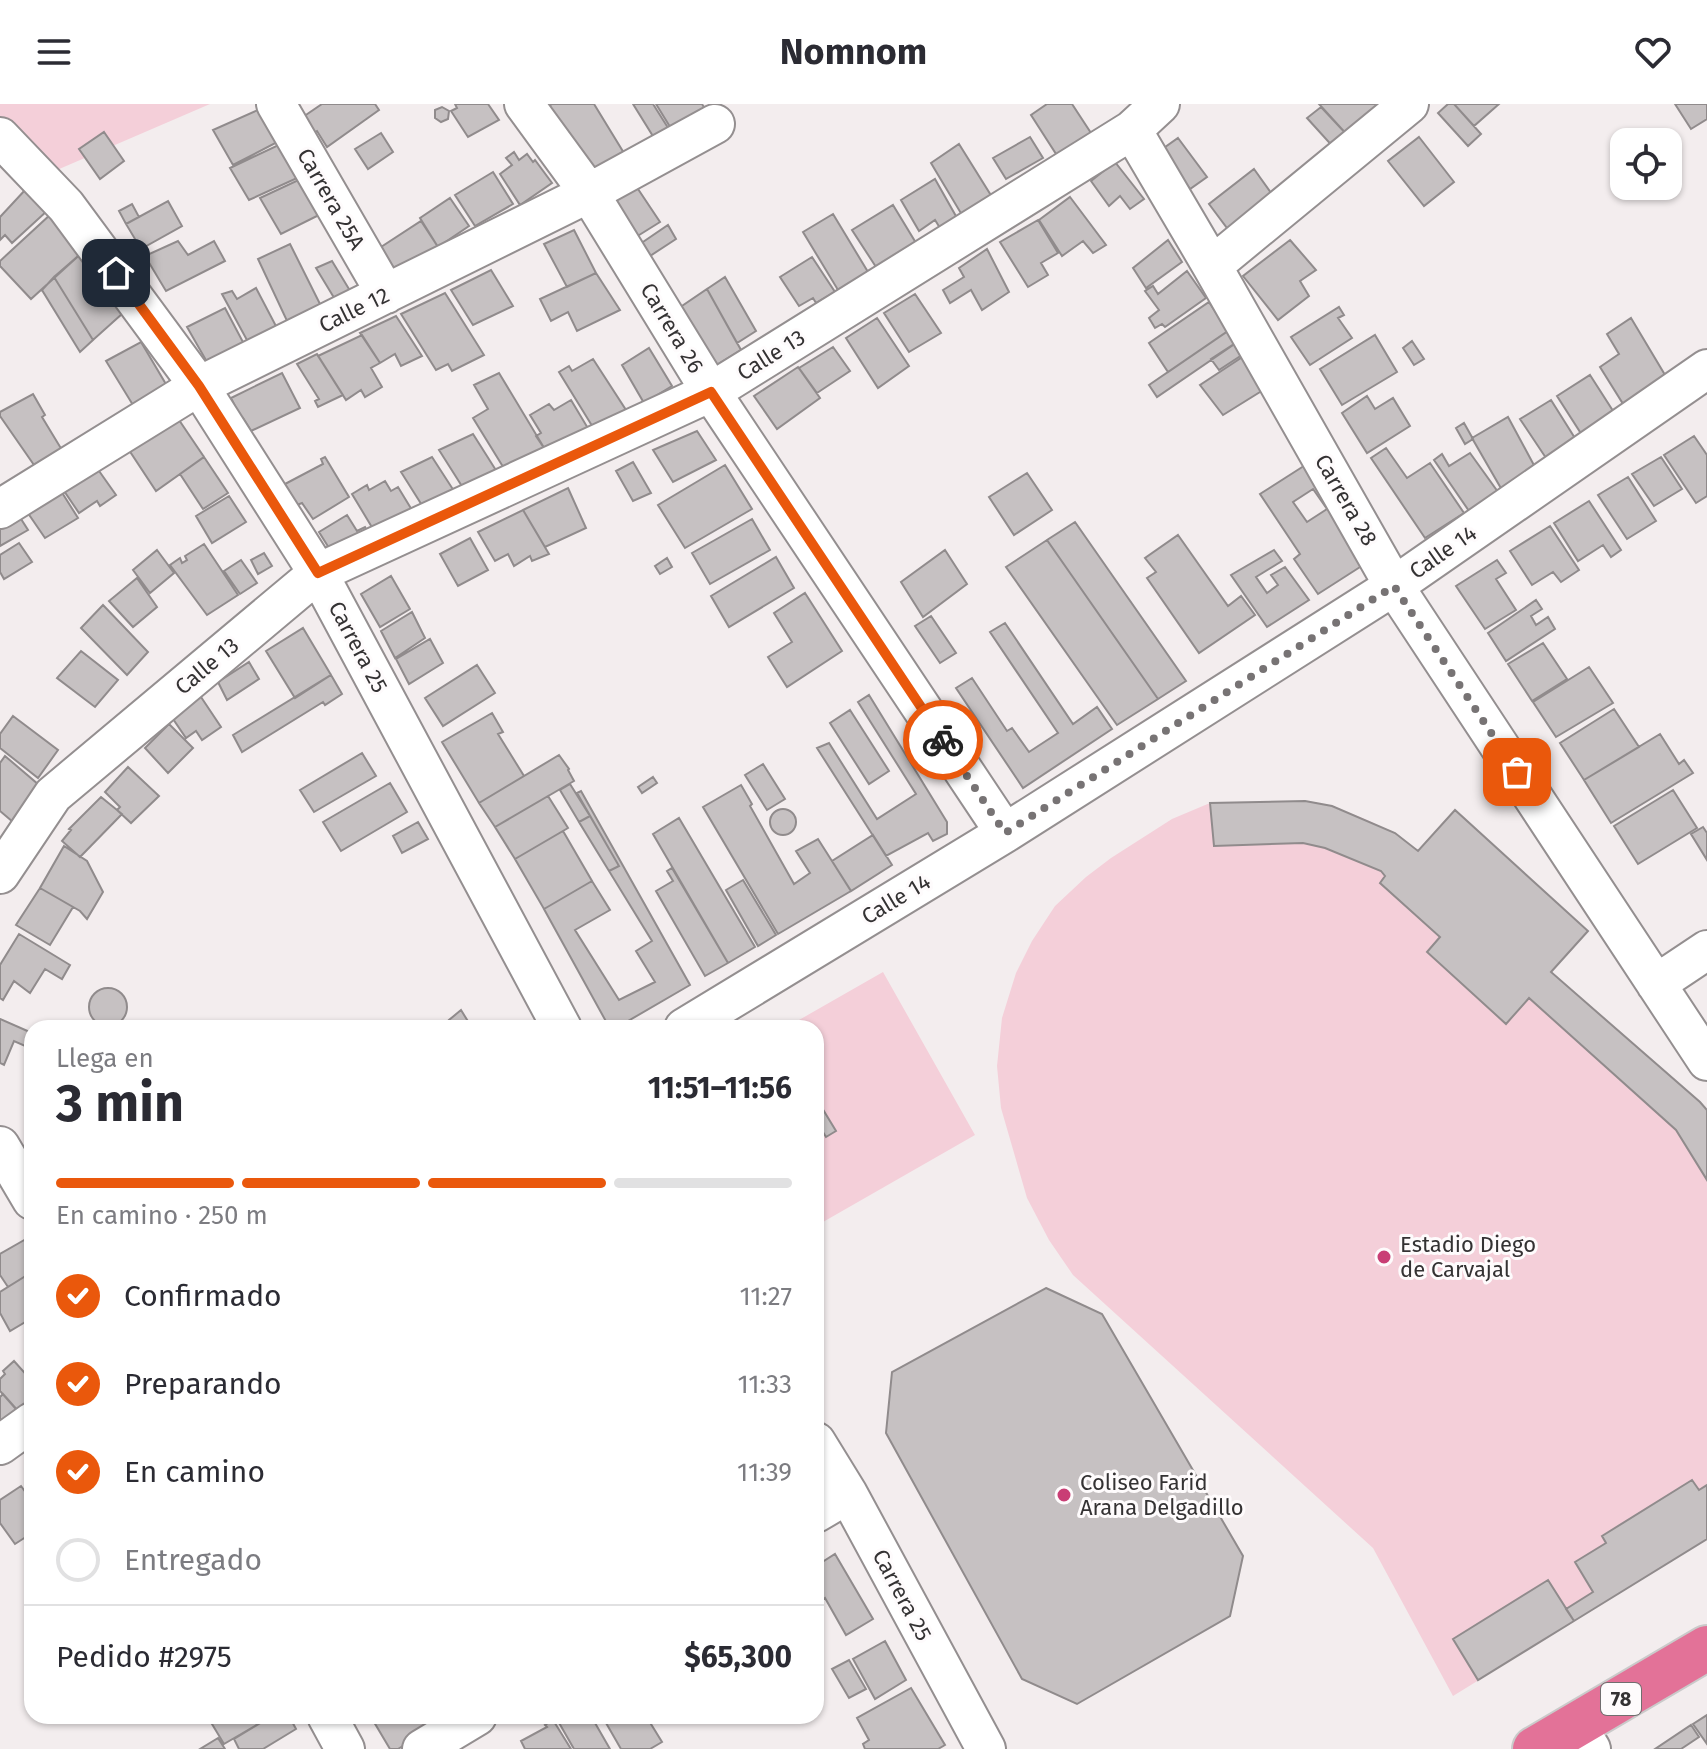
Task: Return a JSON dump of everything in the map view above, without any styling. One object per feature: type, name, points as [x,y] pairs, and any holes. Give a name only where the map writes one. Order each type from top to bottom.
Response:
[{"type":"highway","name":"78","points":[[1535,1749],[1584,1737],[1707,1648]]},
{"type":"street","name":"Carrera 25A","points":[[276,104],[386,294]]},
{"type":"street","name":"Carrera 26","points":[[524,104],[589,193],[711,392],[1005,833]]},
{"type":"street","name":"Calle 13","points":[[0,874],[53,795],[318,573],[711,392],[1132,130],[1160,104]]},
{"type":"street","points":[[1212,266],[1409,104]]},
{"type":"street","name":"Calle 12","points":[[0,509],[199,386],[589,193],[715,124]]},
{"type":"street","name":"Carrera 28","points":[[1132,130],[1394,586],[1707,1061]]},
{"type":"street","name":"Carrera 25","points":[[6,156],[66,206],[199,386],[318,573],[558,1020]]},
{"type":"street","name":"Calle 14","points":[[697,1020],[1005,833],[1394,586],[1707,369]]},
{"type":"street","points":[[1656,984],[1707,950]]},
{"type":"street","points":[[0,1146],[24,1186]]},
{"type":"street","points":[[0,1445],[24,1428]]},
{"type":"street","name":"Carrera 25","points":[[824,1455],[986,1749]]},
{"type":"street","points":[[824,1508],[848,1494]]},
{"type":"street","points":[[331,1724],[345,1749]]},
{"type":"street","points":[[422,1749],[464,1724]]},
{"type":"shaded area","points":[[0,104],[210,104],[43,176],[0,130]]},
{"type":"shaded area","name":"Estadio Diego de Carvajal","points":[[1305,801],[1364,819],[1418,851],[1455,810],[1588,931],[1551,972],[1707,1110],[1707,1539],[1453,1696],[1373,1548],[1073,1275],[1049,1240],[1027,1198],[1001,1108],[997,1066],[1002,1018],[1016,973],[1055,906],[1111,858],[1172,819],[1210,803]]},
{"type":"shaded area","points":[[883,972],[975,1135],[824,1221],[824,1020],[799,1020]]},
{"type":"building","points":[[322,104],[375,104],[379,110],[327,147],[317,131],[310,135],[300,119]]},
{"type":"building","points":[[455,104],[488,104],[499,120],[468,137],[451,111],[457,108]]},
{"type":"building","points":[[552,104],[594,104],[627,158],[597,178],[546,108]]},
{"type":"building","points":[[633,104],[653,104],[670,131],[656,141]]},
{"type":"building","points":[[656,104],[702,104],[705,109],[672,130]]},
{"type":"building","points":[[1047,104],[1072,104],[1091,133],[1058,157],[1031,115]]},
{"type":"building","points":[[1319,104],[1377,104],[1382,110],[1350,138]]},
{"type":"building","points":[[1448,104],[1454,104],[1481,134],[1468,146],[1438,113]]},
{"type":"building","points":[[1454,104],[1499,104],[1474,126]]},
{"type":"building","points":[[1675,104],[1707,104],[1707,119],[1691,129]]},
{"type":"building","points":[[267,106],[285,138],[233,165],[213,130]]},
{"type":"building","points":[[442,107],[449,111],[448,119],[441,122],[435,118],[435,110]]},
{"type":"building","points":[[1321,107],[1350,138],[1335,149],[1307,118]]},
{"type":"building","points":[[104,132],[124,161],[100,179],[79,149]]},
{"type":"building","points":[[381,133],[393,152],[368,169],[355,149]]},
{"type":"building","points":[[1030,137],[1043,158],[1006,179],[993,158]]},
{"type":"building","points":[[1419,137],[1454,182],[1424,206],[1388,161]]},
{"type":"building","points":[[1178,138],[1207,177],[1190,189],[1161,150]]},
{"type":"building","points":[[287,141],[306,174],[249,200],[230,168]]},
{"type":"building","points":[[959,144],[992,197],[962,215],[931,163]]},
{"type":"building","points":[[514,152],[519,160],[527,154],[533,162],[535,160],[552,183],[520,205],[500,174],[512,165],[506,158]]},
{"type":"building","points":[[1115,162],[1144,199],[1130,209],[1120,196],[1109,206],[1091,181]]},
{"type":"building","points":[[1254,169],[1274,197],[1230,232],[1209,204]]},
{"type":"building","points":[[493,172],[513,204],[475,226],[455,195]]},
{"type":"building","points":[[307,176],[327,211],[281,234],[260,198]]},
{"type":"building","points":[[935,179],[957,218],[940,228],[935,220],[919,231],[901,200]]},
{"type":"building","points":[[636,186],[660,222],[636,237],[612,202]]},
{"type":"building","points":[[26,189],[48,210],[12,243],[5,235],[0,240],[0,217]]},
{"type":"building","points":[[1070,197],[1106,245],[1093,253],[1083,241],[1062,256],[1039,220]]},
{"type":"building","points":[[450,198],[469,226],[438,247],[420,218]]},
{"type":"building","points":[[168,201],[182,226],[141,249],[126,224]]},
{"type":"building","points":[[132,204],[139,217],[126,224],[119,211]]},
{"type":"building","points":[[893,205],[916,243],[876,267],[852,230]]},
{"type":"building","points":[[51,214],[85,250],[31,299],[0,266],[0,261]]},
{"type":"building","points":[[833,214],[868,272],[838,290],[803,232]]},
{"type":"building","points":[[1038,220],[1058,253],[1041,263],[1048,275],[1028,287],[1000,242]]},
{"type":"building","points":[[421,221],[438,247],[397,274],[381,247]]},
{"type":"building","points":[[668,225],[676,239],[647,258],[640,244]]},
{"type":"building","points":[[574,230],[596,273],[567,287],[544,244]]},
{"type":"building","points":[[1168,240],[1182,262],[1146,288],[1133,268]]},
{"type":"building","points":[[1290,240],[1316,270],[1300,281],[1309,296],[1278,320],[1243,276]]},
{"type":"building","points":[[178,241],[188,255],[214,241],[225,261],[166,291],[145,256]]},
{"type":"building","points":[[290,244],[322,308],[288,323],[258,259]]},
{"type":"building","points":[[987,249],[1009,292],[982,310],[971,290],[950,303],[943,290],[964,277],[959,268]]},
{"type":"building","points":[[85,250],[123,313],[93,340],[54,277]]},
{"type":"building","points":[[812,257],[835,292],[816,303],[813,298],[799,306],[780,277]]},
{"type":"building","points":[[332,261],[352,294],[336,301],[316,268]]},
{"type":"building","points":[[491,270],[513,306],[473,325],[451,290]]},
{"type":"building","points":[[1187,271],[1206,298],[1165,327],[1162,324],[1155,328],[1149,318],[1159,310],[1145,291],[1153,286],[1158,294]]},
{"type":"building","points":[[596,273],[620,310],[577,331],[568,312],[551,321],[540,299]]},
{"type":"building","points":[[54,277],[93,340],[80,352],[42,290]]},
{"type":"building","points":[[725,277],[756,331],[737,343],[707,289]]},
{"type":"building","points":[[256,288],[277,328],[248,342],[222,294],[232,291],[237,299]]},
{"type":"building","points":[[707,289],[741,350],[710,369],[676,310]]},
{"type":"building","points":[[445,293],[484,355],[452,371],[448,364],[436,370],[401,314]]},
{"type":"building","points":[[915,294],[941,333],[909,352],[884,313]]},
{"type":"building","points":[[1209,302],[1228,331],[1168,372],[1149,343]]},
{"type":"building","points":[[1339,307],[1344,315],[1338,318],[1352,338],[1310,365],[1291,337]]},
{"type":"building","points":[[225,308],[244,344],[207,362],[187,327]]},
{"type":"building","points":[[396,316],[422,356],[401,366],[395,354],[380,363],[360,333]]},
{"type":"building","points":[[877,318],[909,366],[878,388],[846,338]]},
{"type":"building","points":[[1631,318],[1668,380],[1625,407],[1600,367],[1619,354],[1607,334]]},
{"type":"building","points":[[1228,331],[1236,343],[1157,397],[1149,385]]},
{"type":"building","points":[[362,335],[380,363],[371,368],[382,387],[365,397],[361,390],[346,400],[318,356]]},
{"type":"building","points":[[1375,335],[1397,372],[1342,405],[1320,369]]},
{"type":"building","points":[[1240,340],[1248,351],[1219,370],[1211,359]]},
{"type":"building","points":[[1412,341],[1424,359],[1414,365],[1403,348]]},
{"type":"building","points":[[141,342],[170,391],[136,410],[106,361]]},
{"type":"building","points":[[833,347],[850,371],[817,393],[799,368]]},
{"type":"building","points":[[649,348],[672,386],[644,403],[622,365]]},
{"type":"building","points":[[317,354],[343,395],[318,407],[315,401],[319,399],[297,364]]},
{"type":"building","points":[[1244,356],[1268,387],[1223,415],[1200,385]]},
{"type":"building","points":[[593,359],[626,410],[594,429],[559,372],[569,366],[572,371]]},
{"type":"building","points":[[798,367],[820,398],[777,429],[754,396]]},
{"type":"building","points":[[282,373],[300,408],[251,431],[231,398]]},
{"type":"building","points":[[499,373],[546,451],[505,470],[473,418],[488,409],[474,385]]},
{"type":"building","points":[[1590,375],[1615,414],[1582,435],[1557,396]]},
{"type":"building","points":[[33,394],[45,415],[42,417],[62,450],[34,465],[0,416],[0,412]]},
{"type":"building","points":[[1367,396],[1375,409],[1393,398],[1410,426],[1367,453],[1342,413]]},
{"type":"building","points":[[571,400],[589,430],[546,451],[536,436],[541,433],[530,415],[549,404],[554,410]]},
{"type":"building","points":[[1551,400],[1578,443],[1548,461],[1520,419]]},
{"type":"building","points":[[177,417],[204,457],[156,491],[127,447]]},
{"type":"building","points":[[1508,417],[1536,469],[1502,490],[1472,438]]},
{"type":"building","points":[[1464,423],[1473,439],[1465,444],[1456,428]]},
{"type":"building","points":[[697,431],[716,460],[673,482],[653,450]]},
{"type":"building","points":[[473,434],[499,475],[465,491],[439,450]]},
{"type":"building","points":[[1694,436],[1707,455],[1707,496],[1696,503],[1664,455]]},
{"type":"building","points":[[1386,448],[1407,478],[1430,463],[1464,513],[1425,538],[1371,458]]},
{"type":"building","points":[[1470,453],[1498,492],[1469,511],[1434,460],[1442,454],[1449,466]]},
{"type":"building","points":[[1321,455],[1385,551],[1318,594],[1294,559],[1300,554],[1260,494]],"holes":[[[1313,489],[1327,509],[1307,522],[1293,502]]]},
{"type":"building","points":[[204,457],[228,493],[203,509],[180,474]]},
{"type":"building","points":[[325,457],[349,497],[313,519],[302,503],[297,505],[285,484],[323,464],[321,459]]},
{"type":"building","points":[[432,457],[456,494],[425,510],[401,472]]},
{"type":"building","points":[[1661,457],[1682,489],[1654,506],[1632,474]]},
{"type":"building","points":[[92,461],[116,495],[100,506],[97,501],[79,513],[58,482]]},
{"type":"building","points":[[633,462],[651,493],[633,501],[616,471]]},
{"type":"building","points":[[725,465],[752,509],[685,548],[658,505]]},
{"type":"building","points":[[1027,473],[1052,510],[1014,535],[989,497]]},
{"type":"building","points":[[1628,477],[1656,521],[1627,539],[1598,495]]},
{"type":"building","points":[[385,481],[391,491],[398,487],[415,515],[376,534],[352,494],[367,485],[369,490]]},
{"type":"building","points":[[56,483],[78,518],[45,538],[21,503]]},
{"type":"building","points":[[568,488],[586,528],[545,547],[523,510]]},
{"type":"building","points":[[229,496],[246,522],[212,543],[196,516]]},
{"type":"building","points":[[1589,501],[1621,550],[1611,557],[1603,545],[1578,561],[1554,523]]},
{"type":"building","points":[[14,508],[28,530],[0,546],[0,516]]},
{"type":"building","points":[[523,510],[549,554],[532,561],[530,556],[514,566],[508,554],[495,561],[478,532]]},
{"type":"building","points":[[347,515],[357,531],[365,527],[370,537],[334,556],[319,532]]},
{"type":"building","points":[[752,519],[770,550],[710,584],[692,553]]},
{"type":"building","points":[[1075,522],[1186,681],[1158,699],[1047,540]]},
{"type":"building","points":[[1550,526],[1579,570],[1561,582],[1553,572],[1532,585],[1510,551]]},
{"type":"building","points":[[1178,535],[1228,606],[1241,596],[1255,615],[1199,653],[1147,578],[1156,572],[1145,558]]},
{"type":"building","points":[[470,538],[488,570],[458,586],[440,554]]},
{"type":"building","points":[[1047,540],[1158,699],[1117,725],[1006,567]]},
{"type":"building","points":[[19,543],[32,562],[4,579],[0,572],[0,555]]},
{"type":"building","points":[[204,544],[238,595],[207,615],[170,565],[180,558],[182,563],[187,560],[185,556]]},
{"type":"building","points":[[157,550],[174,573],[150,593],[133,570]]},
{"type":"building","points":[[945,550],[967,584],[923,617],[901,582]]},
{"type":"building","points":[[1274,550],[1282,561],[1256,577],[1267,593],[1278,585],[1271,575],[1285,567],[1309,600],[1267,627],[1231,575]]},
{"type":"building","points":[[264,553],[272,566],[258,574],[251,560]]},
{"type":"building","points":[[776,557],[794,588],[729,627],[711,596]]},
{"type":"building","points":[[667,558],[672,567],[660,574],[655,566]]},
{"type":"building","points":[[241,560],[257,583],[240,594],[224,571]]},
{"type":"building","points":[[1497,560],[1506,573],[1496,579],[1516,610],[1485,629],[1456,586]]},
{"type":"building","points":[[391,576],[410,609],[380,627],[361,594]]},
{"type":"building","points":[[137,578],[157,607],[133,627],[109,601]]},
{"type":"building","points":[[805,593],[842,651],[787,687],[768,657],[792,642],[774,613]]},
{"type":"building","points":[[1536,600],[1542,609],[1531,616],[1536,625],[1548,617],[1555,629],[1506,661],[1488,633]]},
{"type":"building","points":[[103,605],[148,652],[127,675],[81,628]]},
{"type":"building","points":[[412,612],[425,638],[395,658],[381,631]]},
{"type":"building","points":[[931,616],[956,653],[940,663],[915,626]]},
{"type":"building","points":[[1005,623],[1073,724],[1097,707],[1112,729],[1023,788],[956,688],[972,678],[1007,731],[1012,728],[1029,752],[1058,733],[990,632]]},
{"type":"building","points":[[303,628],[331,675],[295,698],[266,651]]},
{"type":"building","points":[[430,639],[443,663],[409,684],[396,659]]},
{"type":"building","points":[[1543,643],[1567,679],[1532,701],[1508,664]]},
{"type":"building","points":[[81,651],[118,680],[95,707],[57,678]]},
{"type":"building","points":[[249,662],[259,679],[227,700],[218,682]]},
{"type":"building","points":[[477,665],[495,693],[443,726],[425,698]]},
{"type":"building","points":[[1589,667],[1613,703],[1556,737],[1533,702]]},
{"type":"building","points":[[331,675],[342,694],[325,705],[323,702],[242,752],[233,735]]},
{"type":"building","points":[[199,694],[221,727],[202,740],[196,731],[186,738],[169,713]]},
{"type":"building","points":[[869,695],[947,822],[947,834],[933,841],[928,833],[886,856],[817,748],[829,743],[877,819],[916,794],[858,702]]},
{"type":"building","points":[[1614,709],[1639,747],[1584,780],[1560,743]]},
{"type":"building","points":[[850,710],[889,771],[869,784],[830,723]]},
{"type":"building","points":[[492,713],[503,732],[498,734],[524,776],[479,803],[442,742]]},
{"type":"building","points":[[13,716],[58,750],[38,778],[0,748],[0,734]]},
{"type":"building","points":[[169,724],[193,748],[168,773],[145,748]]},
{"type":"building","points":[[1660,734],[1679,764],[1684,760],[1693,773],[1611,823],[1584,780]]},
{"type":"building","points":[[362,753],[376,776],[314,812],[300,790]]},
{"type":"building","points":[[559,755],[574,781],[495,827],[479,803]]},
{"type":"building","points":[[5,756],[39,785],[13,822],[0,811],[0,763]]},
{"type":"building","points":[[763,764],[785,799],[767,810],[745,775]]},
{"type":"building","points":[[128,767],[159,796],[131,823],[105,792]]},
{"type":"building","points":[[653,777],[657,783],[642,793],[638,787]]},
{"type":"building","points":[[390,783],[407,812],[341,851],[323,822]]},
{"type":"building","points":[[570,784],[590,816],[579,822],[560,790]]},
{"type":"building","points":[[741,785],[794,884],[810,873],[796,851],[818,839],[851,891],[778,934],[703,807]]},
{"type":"building","points":[[1673,790],[1697,828],[1638,864],[1614,826]]},
{"type":"building","points":[[581,791],[690,985],[630,1020],[605,1020],[544,909],[592,881],[610,910],[575,930],[619,1000],[655,982],[636,951],[652,941],[609,871],[619,866],[577,793]]},
{"type":"building","points":[[548,796],[568,828],[515,859],[495,827]]},
{"type":"building","points":[[101,797],[122,814],[80,857],[62,841],[69,829]]},
{"type":"building","points":[[1305,801],[1332,806],[1395,833],[1418,851],[1455,810],[1588,931],[1551,972],[1707,1110],[1707,1180],[1676,1130],[1529,998],[1506,1024],[1427,952],[1440,937],[1380,883],[1385,876],[1381,871],[1325,848],[1303,843],[1214,846],[1210,803]]},
{"type":"building","points":[[783,809],[793,812],[796,822],[793,832],[783,835],[773,832],[770,822],[773,812]]},
{"type":"building","points":[[590,816],[619,866],[609,871],[579,822]]},
{"type":"building","points":[[679,818],[755,947],[728,963],[653,834]]},
{"type":"building","points":[[418,822],[428,839],[402,853],[393,836]]},
{"type":"building","points":[[1703,827],[1707,833],[1707,860],[1691,834]]},
{"type":"building","points":[[563,831],[592,881],[544,909],[515,859]]},
{"type":"building","points":[[873,835],[892,865],[851,891],[832,861]]},
{"type":"building","points":[[64,846],[87,861],[103,892],[87,919],[80,911],[40,888]]},
{"type":"building","points":[[672,868],[728,963],[705,976],[656,891],[673,881],[667,871]]},
{"type":"building","points":[[743,880],[776,935],[758,946],[726,890]]},
{"type":"building","points":[[40,888],[73,907],[50,945],[16,925]]},
{"type":"building","points":[[19,934],[70,965],[62,979],[45,969],[30,993],[14,981],[3,1000],[0,998],[0,965]]},
{"type":"building","points":[[101,989],[115,989],[126,1000],[123,1020],[93,1020],[90,1014],[90,1000]]},
{"type":"building","points":[[461,1010],[467,1020],[449,1020]]},
{"type":"building","points":[[0,1019],[24,1030],[24,1045],[14,1041],[4,1065],[0,1063]]},
{"type":"building","points":[[824,1111],[836,1131],[826,1137],[824,1134]]},
{"type":"building","points":[[24,1240],[24,1277],[8,1287],[0,1275],[0,1254]]},
{"type":"building","points":[[24,1277],[24,1323],[10,1331],[0,1313],[0,1292]]},
{"type":"building","name":"Coliseo Farid Arana Delgadillo","points":[[1046,1288],[1102,1314],[1243,1556],[1230,1616],[1077,1704],[1022,1679],[886,1433],[892,1372]]},
{"type":"building","points":[[14,1361],[24,1372],[22,1416],[0,1391],[0,1379],[5,1374],[3,1371]]},
{"type":"building","points":[[3,1394],[19,1412],[0,1429],[0,1397]]},
{"type":"building","points":[[1692,1480],[1699,1490],[1707,1485],[1707,1539],[1574,1621],[1566,1609],[1593,1592],[1575,1562],[1606,1543],[1602,1536]]},
{"type":"building","points":[[21,1486],[24,1490],[24,1538],[15,1544],[0,1523],[0,1500]]},
{"type":"building","points":[[835,1554],[873,1619],[846,1635],[824,1599],[824,1561]]},
{"type":"building","points":[[1548,1580],[1574,1621],[1478,1680],[1453,1639]]},
{"type":"building","points":[[885,1641],[906,1680],[875,1699],[853,1659]]},
{"type":"building","points":[[849,1660],[866,1689],[849,1698],[832,1669]]},
{"type":"building","points":[[911,1688],[945,1745],[938,1749],[865,1749],[863,1744],[869,1740],[857,1718]]},
{"type":"building","points":[[1707,1715],[1707,1744],[1693,1724]]},
{"type":"building","points":[[212,1724],[258,1724],[224,1744]]},
{"type":"building","points":[[259,1724],[293,1724],[296,1729],[263,1749],[239,1749],[234,1739]]},
{"type":"building","points":[[375,1724],[438,1724],[398,1749],[390,1749]]},
{"type":"building","points":[[555,1724],[571,1749],[525,1749],[521,1741],[547,1727],[545,1725]]},
{"type":"building","points":[[560,1724],[596,1724],[610,1749],[574,1749]]},
{"type":"building","points":[[607,1724],[651,1724],[662,1742],[650,1749],[621,1749]]},
{"type":"building","points":[[1691,1725],[1699,1737],[1681,1749],[1655,1749]]},
{"type":"building","points":[[218,1738],[225,1749],[200,1749]]},
{"type":"way so far","points":[[943,740],[1005,833],[1394,586],[1517,772]]},
{"type":"place","name":"Estadio Diego de Carvajal","points":[[1384,1257]]},
{"type":"place","name":"Coliseo Farid Arana Delgadillo","points":[[1064,1495]]},
{"type":"route","points":[[116,273],[199,386],[318,573],[711,392],[943,740]]}]
